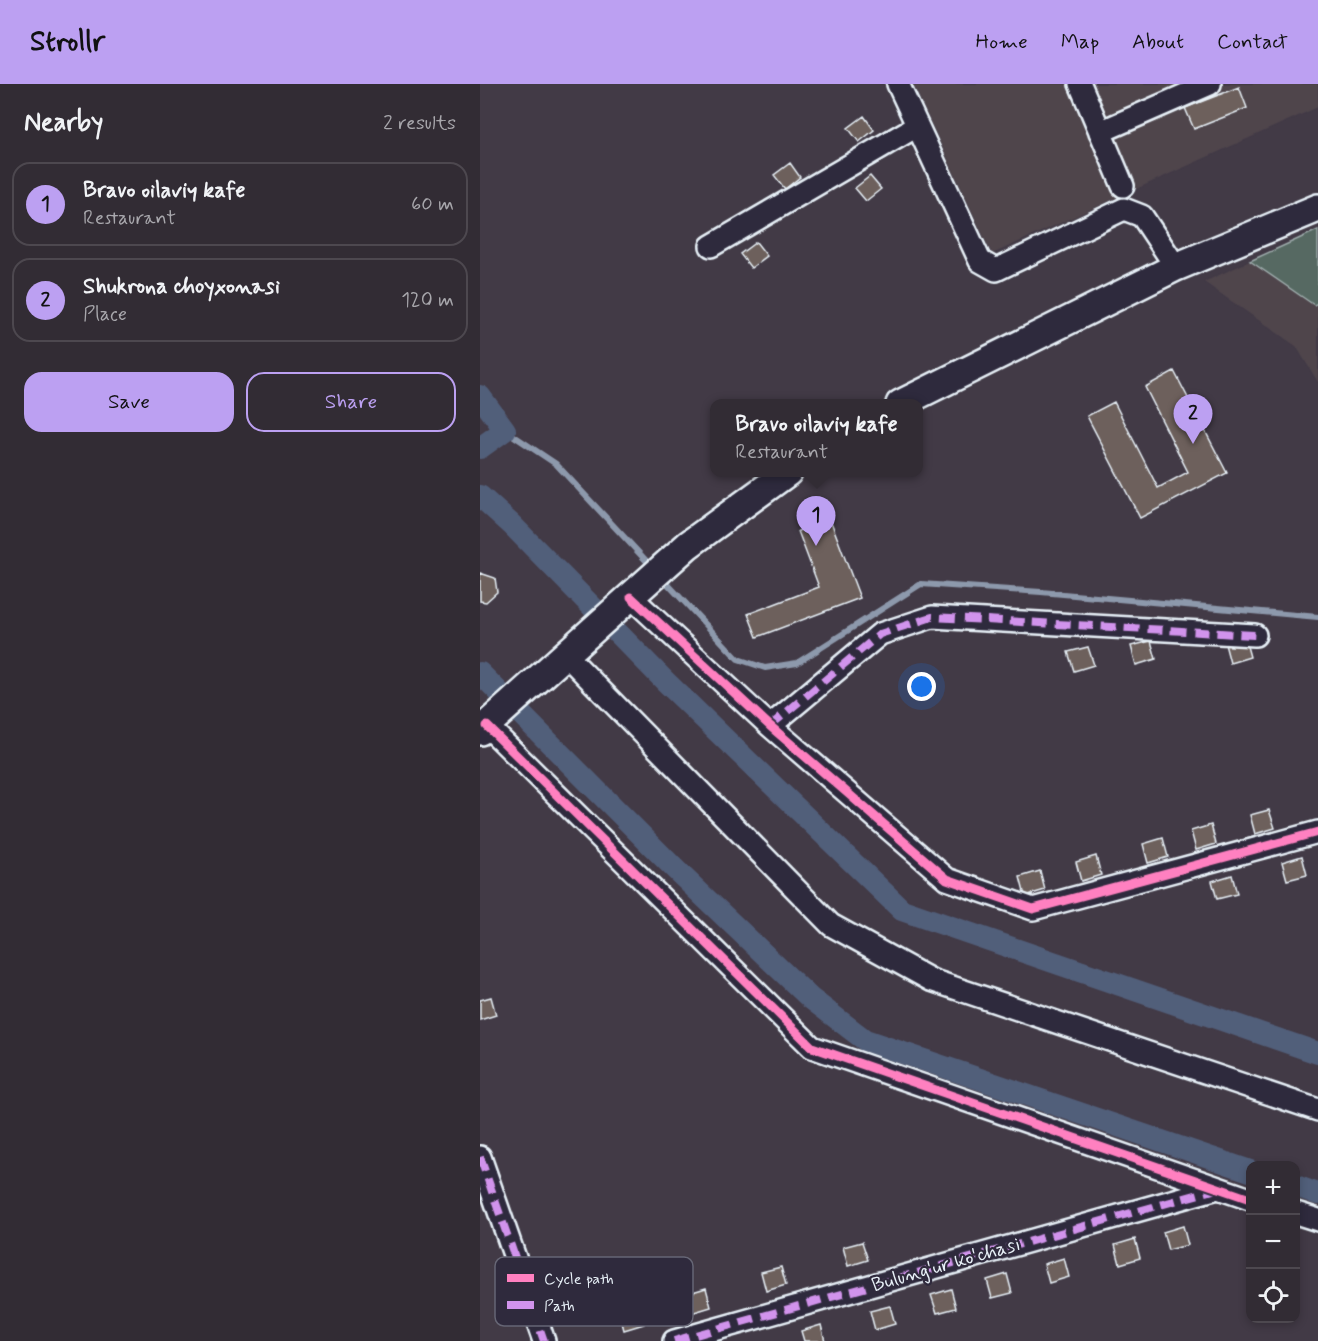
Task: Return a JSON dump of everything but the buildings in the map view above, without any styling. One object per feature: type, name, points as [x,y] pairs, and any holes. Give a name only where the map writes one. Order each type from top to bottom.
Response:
[{"type":"main road","points":[[910,399],[1176,267],[1318,208]]},
{"type":"main road","points":[[486,726],[688,545],[781,477]]},
{"type":"street","points":[[898,84],[980,261],[996,270],[1124,209],[1142,216],[1176,267]]},
{"type":"street","points":[[1080,84],[1123,186]]},
{"type":"street","points":[[1100,132],[1210,84]]},
{"type":"street","points":[[711,246],[917,126]]},
{"type":"street","points":[[633,594],[770,726],[947,879],[1033,909],[1318,832]]},
{"type":"street","points":[[770,726],[880,634],[932,617],[1255,634]]},
{"type":"street","points":[[573,649],[831,925],[931,980],[1318,1110]]},
{"type":"street","points":[[486,726],[812,1047],[1246,1197]]},
{"type":"street","points":[[480,1157],[515,1257]]},
{"type":"street","name":"Bulung'ur ko'chasi","points":[[674,1341],[1218,1188]]},
{"type":"street","points":[[1300,1214],[1318,1220]]},
{"type":"street","points":[[539,1326],[544,1341]]},
{"type":"shaded area","points":[[913,84],[1318,84],[1318,107],[992,254]]},
{"type":"shaded area","points":[[1318,230],[1318,382],[1296,346],[1204,282]]},
{"type":"green space","points":[[1318,230],[1318,303],[1314,305],[1250,261]]},
{"type":"waterway","points":[[480,396],[505,430],[480,448]]},
{"type":"waterway","points":[[505,430],[556,464],[653,568]]},
{"type":"waterway","points":[[480,496],[512,525],[665,681],[902,910],[1318,1053]]},
{"type":"waterway","points":[[662,578],[738,659],[765,668],[797,663],[921,584],[1041,592],[1318,617]]},
{"type":"waterway","points":[[480,673],[678,872],[810,998],[865,1040],[1246,1170]]},
{"type":"waterway","points":[[1300,1187],[1318,1194]]},
{"type":"marked path","points":[[770,726],[880,634],[932,617],[1255,635]]},
{"type":"marked path","points":[[480,1157],[515,1257]]},
{"type":"marked path","points":[[674,1341],[1217,1189]]},
{"type":"marked path","points":[[539,1326],[544,1341]]},
{"type":"cycle path","points":[[631,597],[770,726],[947,879],[1033,909],[1318,832]]},
{"type":"cycle path","points":[[487,726],[812,1047],[1246,1198]]},
{"type":"place","name":"Shukrona choyxonasi","points":[[1193,444]]},
{"type":"place","name":"Bravo oilaviy kafe","points":[[816,546]]}]
